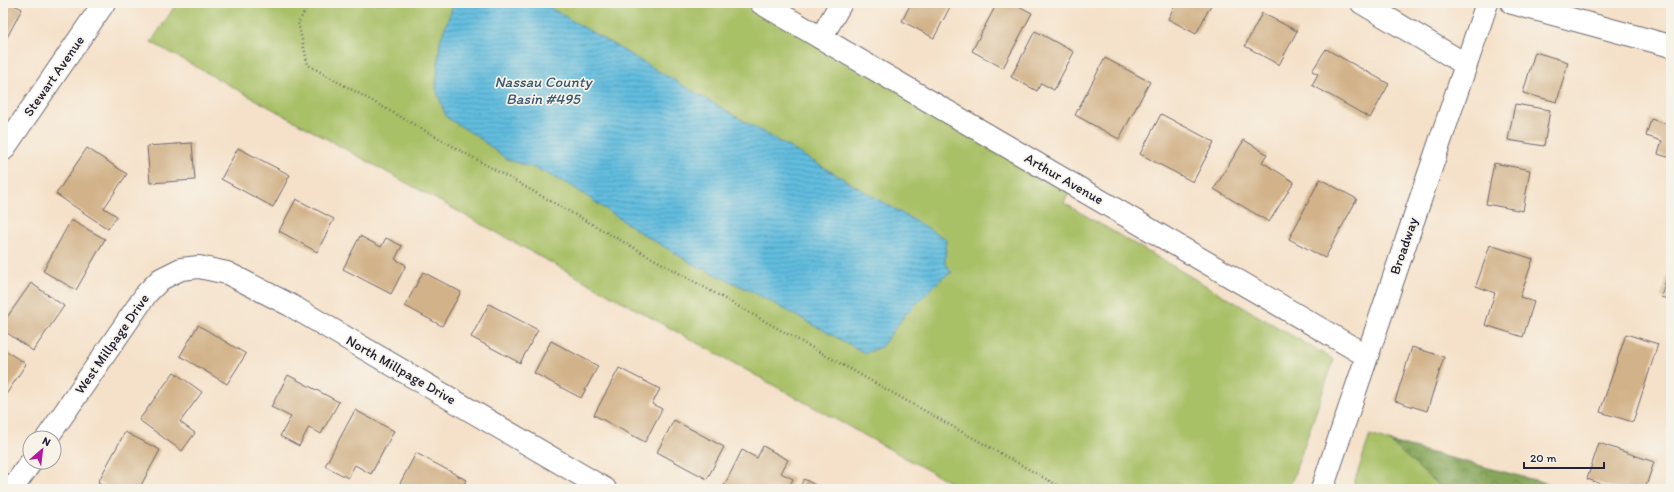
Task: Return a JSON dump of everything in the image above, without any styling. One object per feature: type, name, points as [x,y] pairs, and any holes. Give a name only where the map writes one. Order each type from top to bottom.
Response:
[{"type":"street","name":"Stewart Avenue","points":[[3,150],[104,3]]},
{"type":"street","name":"Arthur Avenue","points":[[761,3],[1367,356]]},
{"type":"street","points":[[821,38],[841,3]]},
{"type":"street","points":[[1362,3],[1465,64]]},
{"type":"street","name":"Broadway","points":[[1322,489],[1465,64],[1487,3]]},
{"type":"street","points":[[1512,3],[1671,46]]},
{"type":"street","name":"North Millpage Drive","points":[[191,268],[199,267],[227,273],[290,305],[605,489]]},
{"type":"street","name":"West Millpage Drive","points":[[53,430],[147,294],[161,279],[181,269],[191,268]]},
{"type":"street","points":[[12,489],[25,470]]},
{"type":"path","points":[[310,3],[298,23],[308,65],[1064,489]]},
{"type":"green space","points":[[177,3],[746,3],[1071,189],[1064,203],[1334,360],[1289,489],[962,489],[151,42]]},
{"type":"green space","points":[[1370,435],[1540,489],[1352,489]]},
{"type":"green space","points":[[1390,442],[1569,489],[1444,489]]},
{"type":"water","name":"Nassau County Basin #495","points":[[454,3],[542,3],[946,239],[945,263],[952,272],[941,279],[905,315],[881,347],[865,353],[753,292],[693,264],[641,233],[573,187],[540,170],[506,159],[478,137],[446,117],[436,88],[440,41]]},
{"type":"building","points":[[3,3],[10,3],[22,9],[3,45]]},
{"type":"building","points":[[911,3],[952,3],[934,38],[902,21]]},
{"type":"building","points":[[997,3],[1013,3],[1032,13],[1003,68],[972,51]]},
{"type":"building","points":[[1176,3],[1212,3],[1196,34],[1168,19]]},
{"type":"building","points":[[1262,13],[1297,31],[1279,65],[1245,46]]},
{"type":"building","points":[[1035,31],[1074,52],[1054,90],[1041,83],[1037,91],[1011,77]]},
{"type":"building","points":[[1326,49],[1389,84],[1370,118],[1312,85],[1318,74],[1312,71]]},
{"type":"building","points":[[1535,52],[1568,62],[1557,102],[1523,93]]},
{"type":"building","points":[[1105,58],[1150,82],[1119,139],[1075,115]]},
{"type":"building","points":[[1515,104],[1550,110],[1544,146],[1508,140]]},
{"type":"building","points":[[1671,109],[1671,158],[1658,154],[1662,141],[1646,136],[1651,119],[1666,124]]},
{"type":"building","points":[[1161,114],[1214,142],[1193,182],[1140,154]]},
{"type":"building","points":[[1244,140],[1267,154],[1262,162],[1294,182],[1269,222],[1214,189]]},
{"type":"building","points":[[192,143],[195,180],[150,183],[147,146]]},
{"type":"building","points":[[87,148],[127,174],[104,208],[117,216],[108,229],[56,194]]},
{"type":"building","points":[[238,148],[290,175],[273,207],[221,179]]},
{"type":"building","points":[[1494,163],[1530,170],[1523,211],[1486,204]]},
{"type":"building","points":[[1320,179],[1357,199],[1325,258],[1289,239]]},
{"type":"building","points":[[296,199],[334,219],[317,252],[279,231]]},
{"type":"building","points":[[71,220],[105,239],[76,290],[43,271]]},
{"type":"building","points":[[360,236],[381,247],[386,238],[402,246],[395,259],[406,265],[391,294],[343,269]]},
{"type":"building","points":[[1490,245],[1533,259],[1520,297],[1534,302],[1523,337],[1485,325],[1495,293],[1476,286]]},
{"type":"building","points":[[1671,263],[1671,300],[1661,297]]},
{"type":"building","points":[[423,272],[461,292],[442,326],[405,306]]},
{"type":"building","points":[[31,283],[64,306],[33,351],[3,330],[3,323]]},
{"type":"building","points":[[489,304],[538,330],[520,363],[471,337]]},
{"type":"building","points":[[198,325],[246,354],[227,384],[180,356]]},
{"type":"building","points":[[1626,334],[1658,344],[1633,422],[1600,412]]},
{"type":"building","points":[[551,341],[598,366],[581,398],[534,373]]},
{"type":"building","points":[[1412,347],[1444,357],[1427,411],[1395,401]]},
{"type":"building","points":[[3,349],[26,364],[3,399]]},
{"type":"building","points":[[619,368],[660,389],[652,404],[662,409],[645,442],[594,415]]},
{"type":"building","points":[[174,372],[202,392],[180,422],[195,433],[182,451],[139,420]]},
{"type":"building","points":[[288,375],[339,402],[321,434],[309,427],[299,446],[280,436],[291,417],[271,407]]},
{"type":"building","points":[[355,410],[394,431],[371,474],[355,465],[348,478],[325,466]]},
{"type":"building","points":[[674,420],[724,447],[707,479],[657,452]]},
{"type":"building","points":[[125,432],[160,450],[139,489],[112,489],[98,482]]},
{"type":"building","points":[[1599,443],[1654,462],[1645,489],[1617,489],[1587,479]]},
{"type":"building","points":[[763,446],[788,460],[781,473],[793,479],[788,489],[730,489],[724,486],[742,450],[757,458]]},
{"type":"building","points":[[416,453],[466,480],[462,489],[397,489]]},
{"type":"building","points":[[804,479],[823,489],[799,489]]}]
